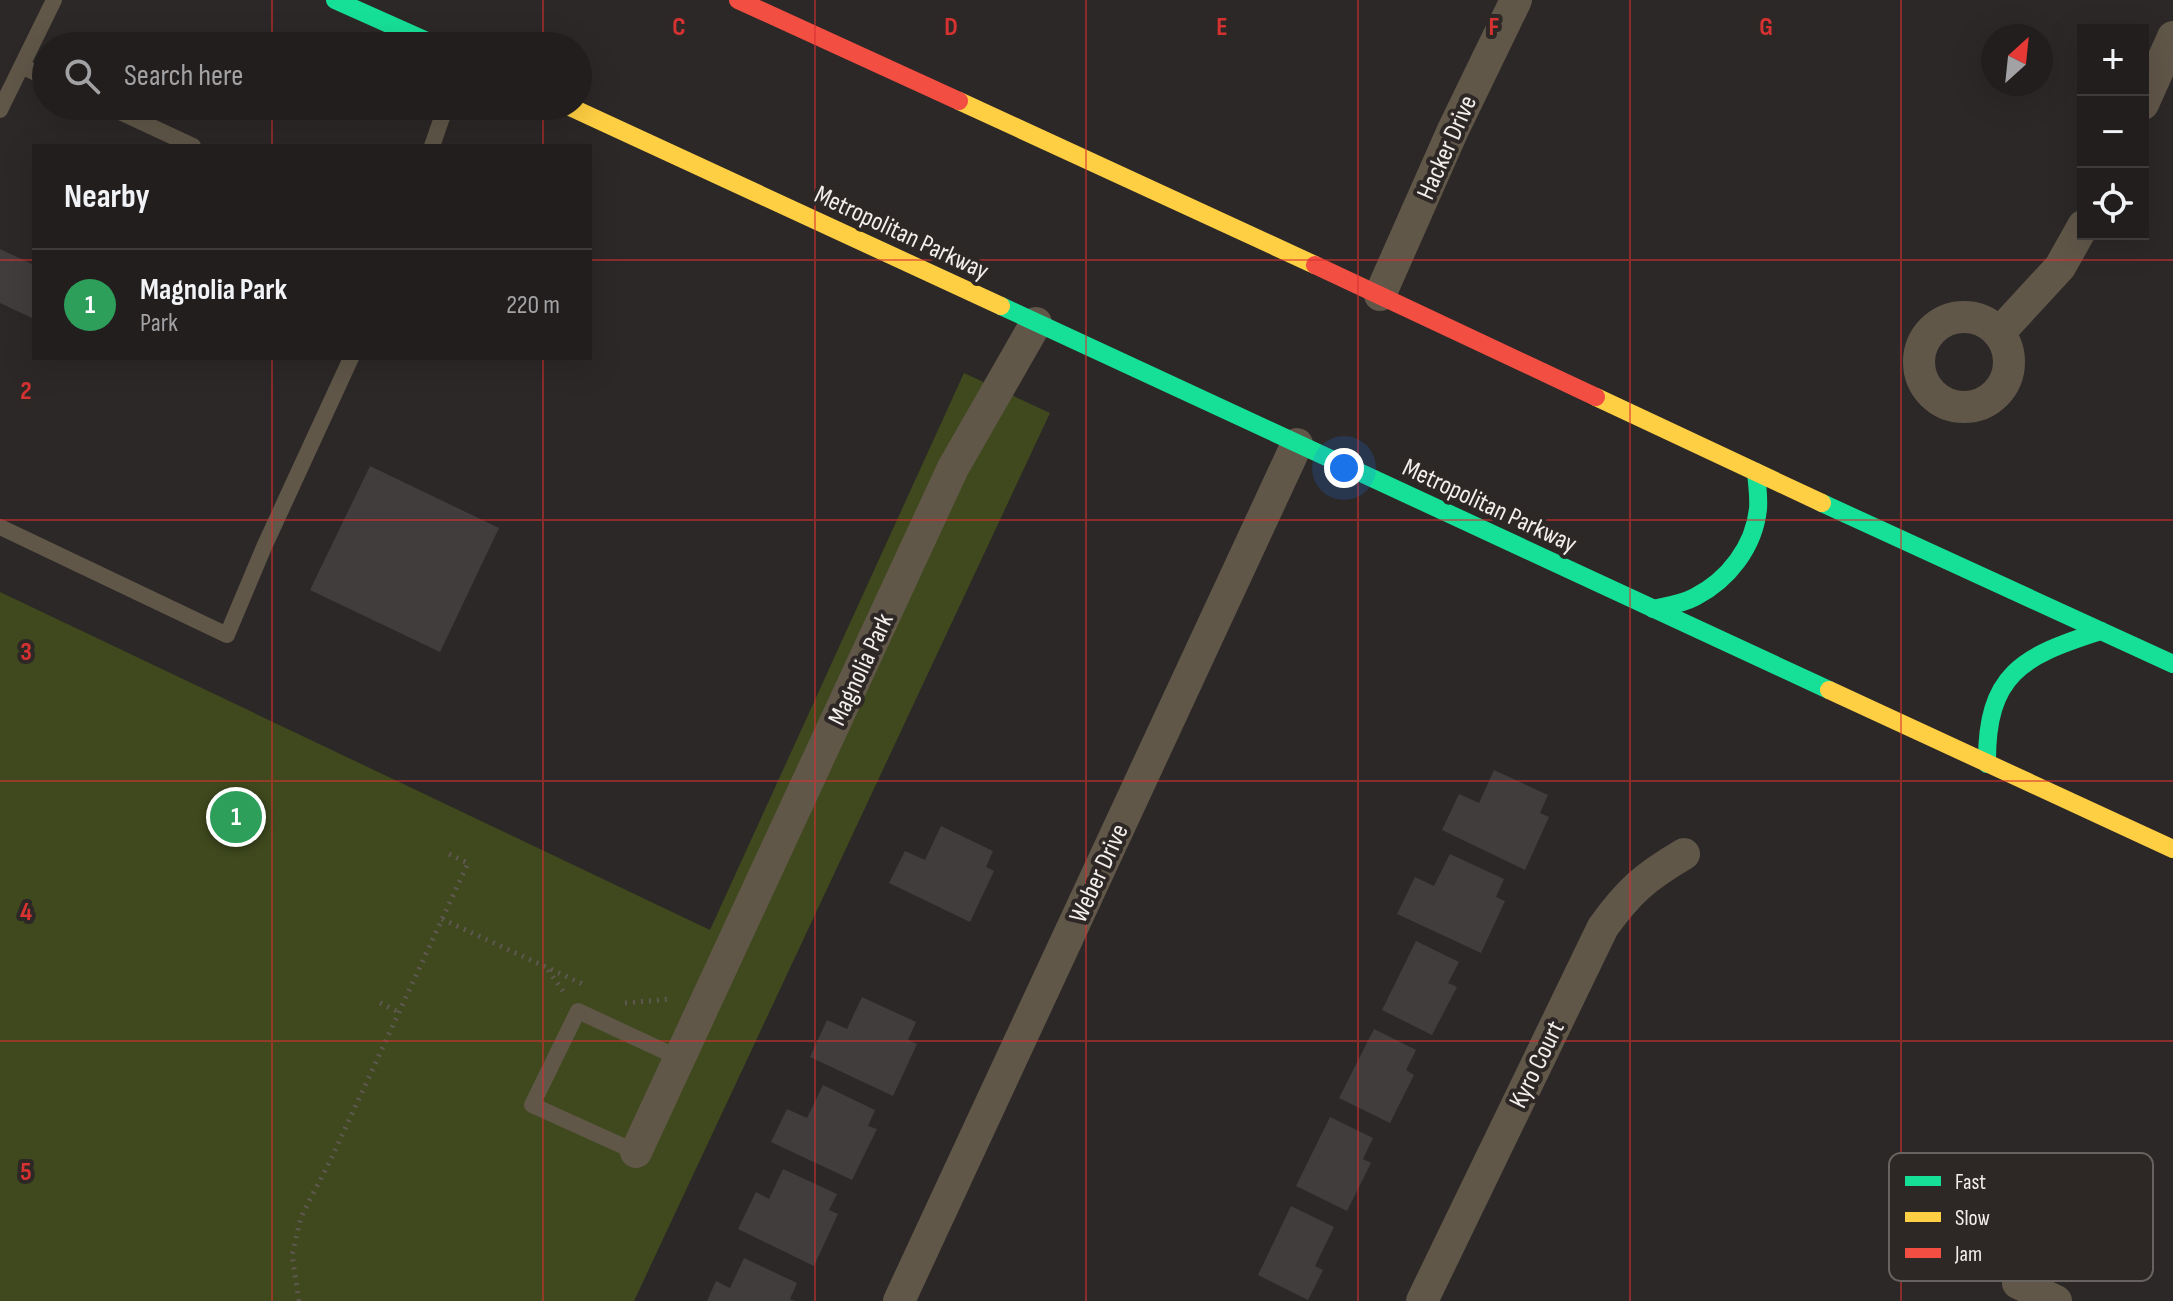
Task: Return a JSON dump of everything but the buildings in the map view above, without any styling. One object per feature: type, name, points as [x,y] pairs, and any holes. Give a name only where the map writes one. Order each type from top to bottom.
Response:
[{"type":"main road","points":[[335,0],[407,32]]},
{"type":"main road","points":[[738,0],[2173,664]]},
{"type":"main road","name":"Metropolitan Parkway","points":[[592,117],[2173,849]]},
{"type":"main road","points":[[1653,609],[1694,598],[1722,579],[1741,558],[1754,532],[1758,506],[1756,472]]},
{"type":"main road","points":[[1987,764],[1987,731],[1996,698],[2013,673],[2031,658],[2061,643],[2101,631]]},
{"type":"street","name":"Hacker Drive","points":[[1380,295],[1453,130],[1516,0]]},
{"type":"street","points":[[2147,96],[2173,37]]},
{"type":"street","points":[[1999,333],[2060,267],[2077,237]]},
{"type":"street","name":"Magnolia Park","points":[[636,1152],[953,468],[1036,323]]},
{"type":"street","name":"Weber Drive","points":[[899,1301],[1297,444]]},
{"type":"street","name":"Kyro Court","points":[[1422,1301],[1603,927],[1625,897],[1655,871],[1684,854]]},
{"type":"street","points":[[2018,1283],[2056,1301]]},
{"type":"lane","points":[[38,32],[54,0]]},
{"type":"lane","points":[[0,110],[32,45]]},
{"type":"lane","points":[[22,66],[32,71]]},
{"type":"lane","points":[[137,120],[189,144]]},
{"type":"lane","points":[[433,144],[441,120]]},
{"type":"lane","points":[[0,527],[227,635],[350,360]]},
{"type":"lane","points":[[636,1152],[532,1105],[578,1011],[679,1058]]},
{"type":"path","points":[[299,1301],[292,1255],[301,1217],[332,1157],[468,863],[449,854]]},
{"type":"path","points":[[442,919],[600,991]]},
{"type":"path","points":[[613,997],[626,1003],[672,999]]},
{"type":"path","points":[[380,1003],[399,1012]]},
{"type":"green space","points":[[964,373],[1050,413],[634,1301],[0,1301],[0,592],[710,930]]},
{"type":"traffic: fast","points":[[335,0],[407,32]]},
{"type":"traffic: fast","points":[[1001,306],[1829,690]]},
{"type":"traffic: fast","points":[[1653,609],[1695,597],[1718,581],[1737,561],[1755,523],[1758,504],[1756,472]]},
{"type":"traffic: fast","points":[[1822,503],[2173,664]]},
{"type":"traffic: fast","points":[[1987,764],[1993,709],[2014,673],[2050,650],[2101,631]]},
{"type":"traffic: slow","points":[[959,101],[1315,265]]},
{"type":"traffic: slow","points":[[592,117],[1001,306]]},
{"type":"traffic: slow","points":[[1596,397],[1822,503]]},
{"type":"traffic: slow","points":[[1829,690],[2173,849]]},
{"type":"traffic: jam","points":[[738,0],[959,101]]},
{"type":"traffic: jam","points":[[1315,265],[1596,397]]},
{"type":"place","name":"Magnolia Park","points":[[236,817]]}]
